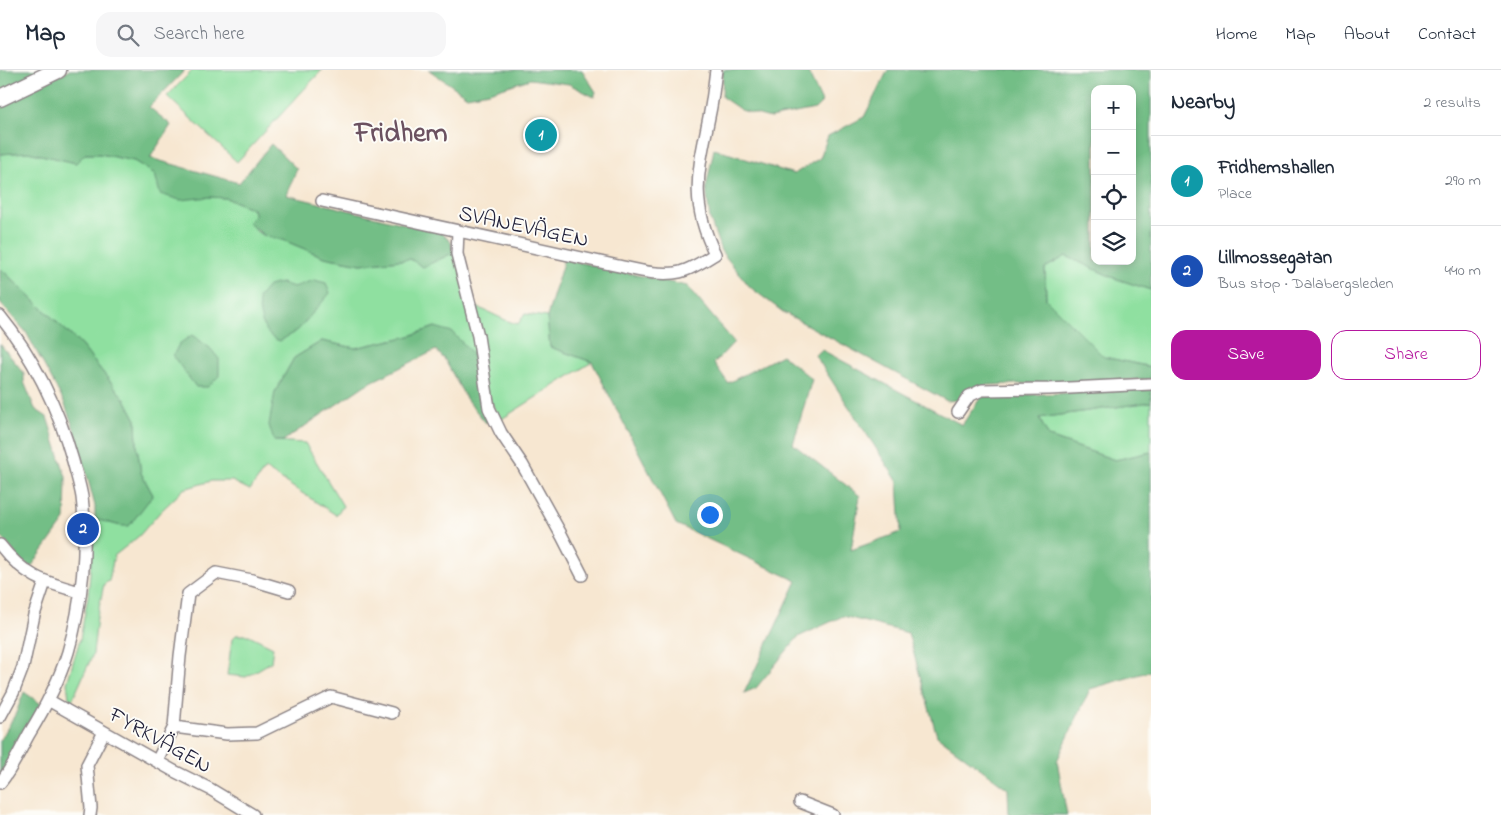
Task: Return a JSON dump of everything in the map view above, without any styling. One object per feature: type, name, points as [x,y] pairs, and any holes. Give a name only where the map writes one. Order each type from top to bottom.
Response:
[{"type":"street","points":[[0,98],[58,70]]},
{"type":"street","name":"SVANEVÄGEN","points":[[322,201],[649,272],[669,274],[682,272],[715,254],[701,218],[698,203],[698,179],[701,152],[711,110],[716,70]]},
{"type":"street","points":[[458,230],[457,254],[478,336],[489,408],[501,433],[531,481],[582,575]]},
{"type":"street","points":[[0,316],[13,331],[45,385],[62,422],[82,500],[84,543],[80,592],[68,652],[48,700],[0,783]]},
{"type":"street","points":[[958,412],[969,396],[982,390],[1151,384]]},
{"type":"street","points":[[0,545],[17,565],[45,582],[80,592]]},
{"type":"street","points":[[157,760],[174,727],[188,594],[216,572],[290,591]]},
{"type":"street","points":[[0,717],[13,693],[23,667],[34,615],[45,582]]},
{"type":"street","points":[[174,727],[227,734],[257,733],[331,696],[392,713]]},
{"type":"street","name":"FYRKVÄGEN","points":[[48,700],[210,789],[253,815]]},
{"type":"street","points":[[90,815],[88,765],[104,732]]},
{"type":"street","points":[[800,802],[833,815]]},
{"type":"green space","points":[[0,70],[43,70],[0,92]]},
{"type":"green space","points":[[70,70],[185,70],[149,107],[171,125],[150,158],[239,183],[271,144],[297,169],[286,195],[442,233],[451,242],[453,253],[423,267],[410,259],[361,264],[324,257],[283,240],[265,236],[248,223],[255,215],[253,209],[226,198],[210,197],[180,200],[160,194],[155,174],[134,161],[100,154],[85,154],[76,163],[28,152],[0,154],[0,105]]},
{"type":"green space","points":[[193,70],[322,70],[237,162],[167,96]]},
{"type":"green space","points":[[429,70],[582,70],[596,92],[594,97],[569,84],[530,79],[489,92],[467,96]]},
{"type":"green space","points":[[723,70],[807,70],[822,102],[815,109],[770,118],[741,110],[722,97]]},
{"type":"green space","points":[[888,70],[1151,70],[1151,290],[1114,278],[1066,256],[1045,268],[1046,299],[1104,357],[1151,367],[1151,379],[988,385],[967,393],[958,400],[947,401],[783,312],[750,287],[721,251],[710,219],[706,188],[714,149],[794,174],[820,158],[828,136],[864,117]]},
{"type":"green space","points":[[28,152],[76,163],[85,154],[100,154],[134,161],[155,174],[210,197],[226,198],[253,209],[256,231],[324,257],[361,264],[410,259],[460,250],[475,307],[518,324],[525,314],[547,317],[550,347],[592,362],[500,420],[474,367],[472,353],[435,327],[410,336],[355,348],[322,341],[294,358],[275,392],[274,441],[305,443],[343,506],[336,515],[265,469],[250,490],[232,481],[211,481],[184,489],[139,536],[114,556],[109,581],[104,584],[97,617],[93,654],[72,701],[69,698],[67,683],[80,639],[88,596],[95,519],[121,526],[153,495],[141,473],[136,420],[126,401],[80,344],[0,268],[0,154]]},
{"type":"green space","points":[[1066,256],[1114,278],[1151,290],[1151,367],[1104,357],[1046,299],[1045,268]]},
{"type":"green space","points":[[564,259],[687,286],[734,342],[714,363],[728,383],[782,355],[812,379],[793,444],[860,496],[851,550],[901,532],[898,482],[815,355],[822,350],[962,425],[981,397],[1151,389],[1151,402],[1039,418],[1049,437],[1115,460],[1151,452],[1151,671],[1090,689],[1057,761],[1067,815],[1009,815],[1008,789],[937,736],[908,633],[843,616],[798,637],[756,688],[744,693],[797,581],[676,524],[592,362],[550,347],[547,317]]},
{"type":"green space","points":[[0,268],[80,344],[126,401],[136,420],[141,473],[153,495],[129,526],[121,526],[95,519],[95,506],[77,437],[64,402],[26,332],[0,303]]},
{"type":"green space","points":[[314,280],[326,283],[330,293],[298,330],[280,341],[274,338],[265,329],[263,324],[258,298],[268,286],[281,283],[294,287]]},
{"type":"green space","points":[[435,327],[452,332],[472,353],[476,391],[488,418],[486,423],[467,400],[445,360],[436,350],[365,385],[283,441],[274,441],[269,425],[275,392],[294,358],[322,341],[355,348],[410,336]]},
{"type":"green space","points":[[192,335],[210,348],[219,359],[219,376],[208,387],[196,387],[173,356],[179,344]]},
{"type":"green space","points":[[0,344],[24,373],[24,382],[35,409],[47,417],[66,477],[65,520],[31,567],[22,562],[0,535]]},
{"type":"green space","points":[[1151,402],[1151,452],[1115,460],[1049,437],[1039,418]]},
{"type":"green space","points":[[236,635],[249,635],[273,647],[271,662],[246,677],[227,675],[232,639]]},
{"type":"green space","points":[[24,692],[41,704],[0,776],[0,741],[16,713]]},
{"type":"place","name":"Fridhemshallen","points":[[541,135]]},
{"type":"place","name":"Lillmossegatan","points":[[83,529]]},
{"type":"district","name":"Fridhem","points":[[401,131]]}]
